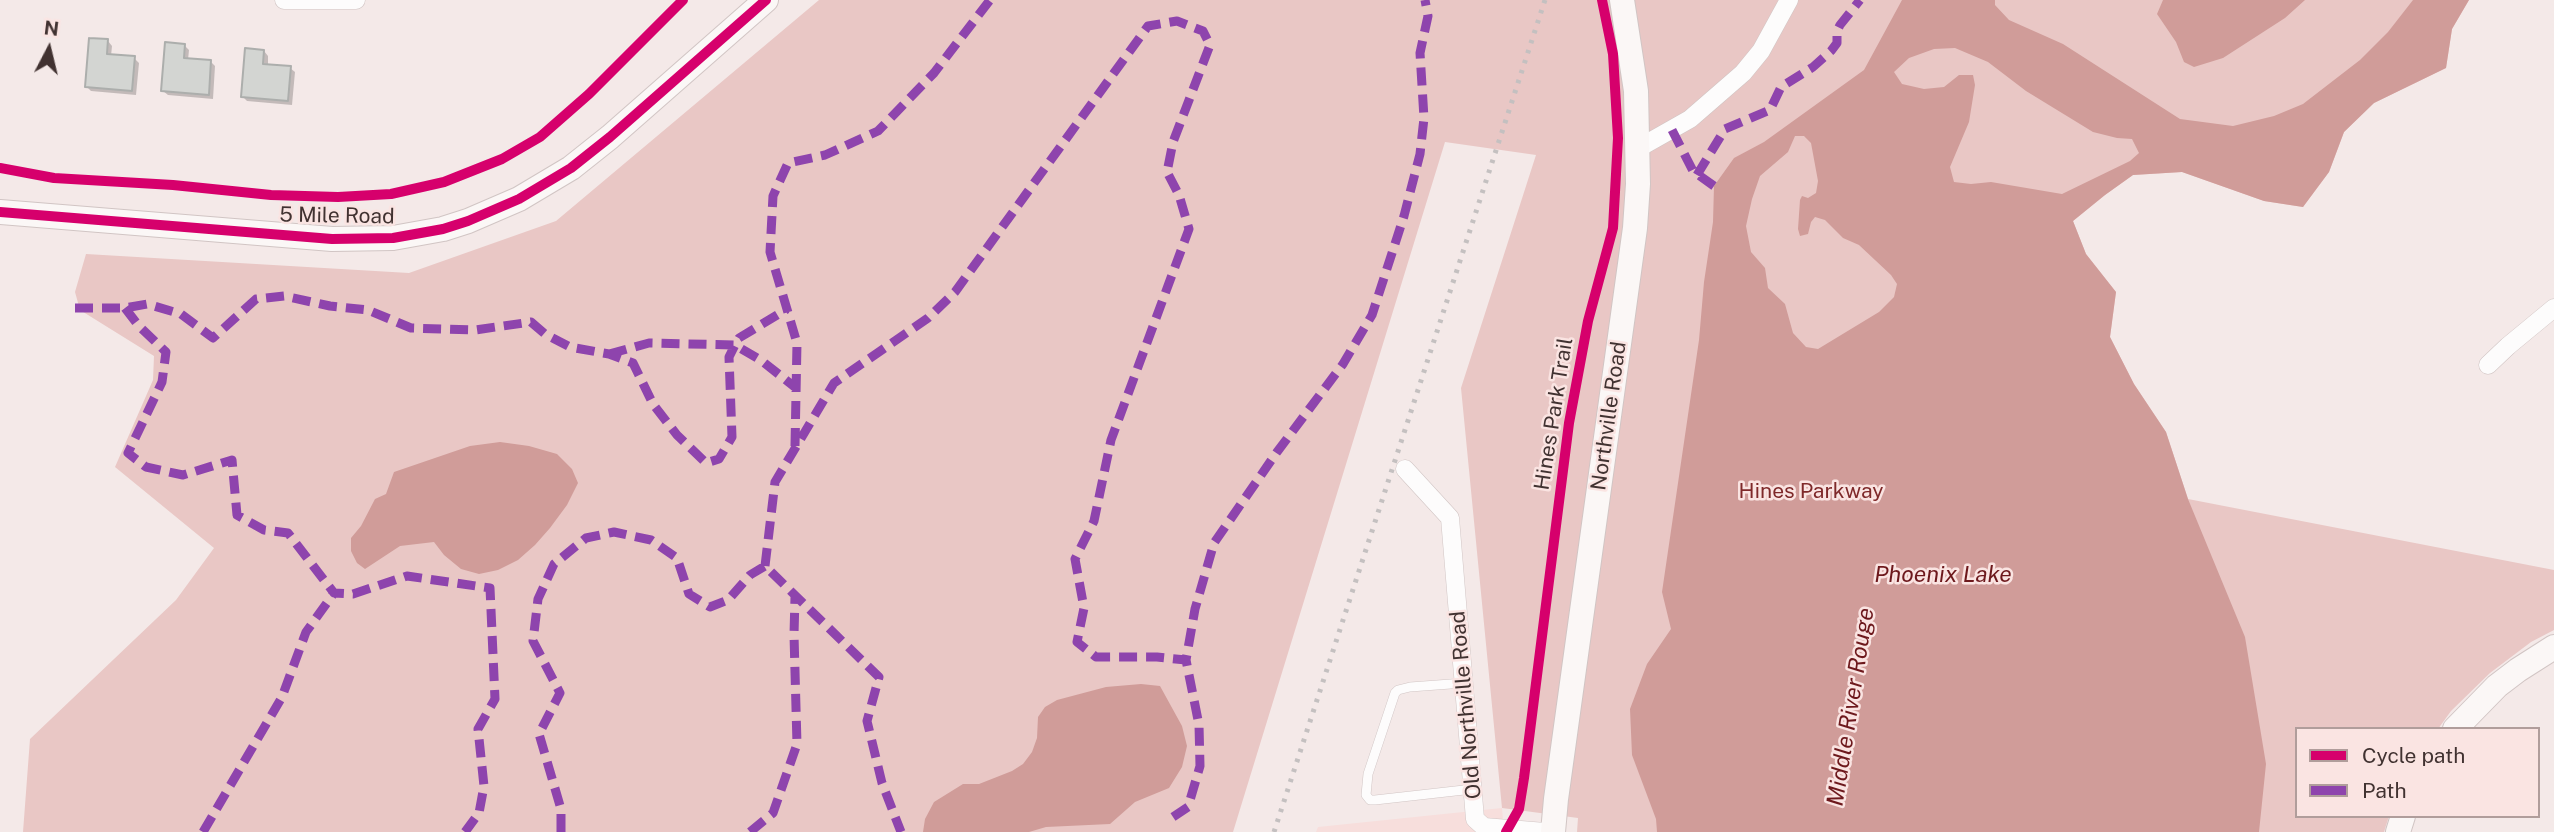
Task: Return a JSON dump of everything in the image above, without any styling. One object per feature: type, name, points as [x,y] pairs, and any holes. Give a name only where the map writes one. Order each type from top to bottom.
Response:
[{"type":"street","points":[[284,0],[356,0]]},
{"type":"street","name":"5 Mile Road","points":[[0,212],[364,240],[443,229],[519,199],[571,168],[766,0]]},
{"type":"street","name":"Northville Road","points":[[1553,832],[1635,228],[1636,91],[1622,0]]},
{"type":"street","points":[[1637,149],[1690,119],[1743,73],[1761,51],[1789,0]]},
{"type":"street","points":[[2488,365],[2554,309]]},
{"type":"street","name":"Old Northville Road","points":[[1405,468],[1450,518],[1475,820],[1484,827],[1545,832]]},
{"type":"street","points":[[2457,727],[2497,686],[2554,647]]},
{"type":"lane","points":[[1464,683],[1398,690],[1368,774],[1366,795],[1370,800],[1376,800],[1473,789]]},
{"type":"shaded area","points":[[1502,808],[1504,832],[1316,832],[1318,827]]},
{"type":"green space","name":"Hines Parkway","points":[[819,0],[2469,0],[2452,29],[2446,68],[2374,103],[2344,132],[2329,172],[2303,207],[2264,201],[2182,172],[2133,175],[2073,221],[2086,254],[2116,292],[2110,337],[2134,384],[2166,432],[2188,499],[2554,570],[2554,630],[2531,642],[2490,673],[2451,711],[2439,727],[2295,727],[2295,818],[2388,818],[2384,832],[1577,832],[1578,818],[1502,808],[1461,388],[1536,155],[1445,142],[1233,832],[23,832],[30,739],[176,600],[214,548],[115,467],[153,380],[154,356],[80,310],[75,292],[86,254],[409,273],[556,221]]},
{"type":"water","name":"Phoenix Lake","points":[[1902,0],[1995,0],[1995,5],[2009,20],[2063,44],[2180,119],[2233,126],[2274,116],[2303,104],[2360,60],[2388,32],[2413,0],[2469,0],[2452,29],[2446,68],[2374,103],[2344,132],[2329,172],[2303,207],[2264,201],[2182,172],[2133,175],[2073,221],[2086,254],[2116,292],[2110,337],[2134,384],[2166,432],[2188,499],[2245,637],[2266,764],[2259,832],[1657,832],[1656,819],[1632,755],[1630,709],[1647,664],[1671,629],[1662,592],[1699,340],[1713,222],[1714,186],[1734,158],[1764,142],[1864,70]],"holes":[[[1955,48],[1988,62],[2026,91],[2093,132],[2132,139],[2139,153],[2130,161],[2062,194],[1991,182],[1954,182],[1950,167],[1969,122],[1975,85],[1973,75],[1959,75],[1944,87],[1924,89],[1902,84],[1894,72],[1909,58],[1934,49]],[[1795,136],[1804,136],[1811,143],[1818,181],[1816,193],[1808,198],[1802,196],[1800,200],[1800,236],[1808,234],[1815,217],[1825,220],[1843,238],[1859,245],[1897,284],[1894,297],[1879,312],[1818,349],[1806,347],[1793,333],[1785,304],[1768,288],[1765,268],[1751,252],[1746,226],[1760,176],[1788,152]]]},
{"type":"water","points":[[2163,0],[2305,0],[2285,18],[2223,58],[2194,67],[2184,62],[2176,42],[2157,14]]},
{"type":"water","points":[[500,442],[557,454],[572,469],[578,483],[567,505],[550,528],[518,560],[498,570],[479,574],[461,569],[444,555],[434,542],[400,546],[365,569],[357,563],[351,551],[351,538],[361,526],[375,499],[386,494],[394,472],[470,446]]},
{"type":"water","points":[[1141,684],[1160,686],[1182,726],[1187,746],[1182,767],[1169,788],[1135,802],[1110,824],[1046,827],[1029,832],[923,832],[925,819],[934,802],[963,784],[979,784],[1023,764],[1032,752],[1037,738],[1038,717],[1045,707],[1057,700],[1106,687]]},
{"type":"building","points":[[89,38],[108,39],[107,54],[135,56],[132,91],[85,87]]},
{"type":"building","points":[[165,42],[185,44],[184,58],[211,60],[209,95],[161,91]]},
{"type":"building","points":[[245,48],[264,50],[263,64],[291,66],[288,101],[241,97]]},
{"type":"railway","points":[[1274,832],[1545,0]]},
{"type":"marked path","points":[[795,446],[797,343],[770,252],[773,196],[788,163],[825,155],[878,131],[934,73],[990,0]]},
{"type":"marked path","points":[[765,566],[775,482],[834,383],[928,318],[955,292],[1148,26],[1177,21],[1203,31],[1210,45],[1173,142],[1167,172],[1179,195],[1189,229],[1111,440],[1094,521],[1075,559],[1084,608],[1077,642],[1096,657],[1186,660],[1195,609],[1214,543],[1343,364],[1372,315],[1404,216],[1420,154],[1424,118],[1420,53],[1428,16],[1425,0]]},
{"type":"marked path","points":[[1697,175],[1725,129],[1770,110],[1781,87],[1813,67],[1831,51],[1837,43],[1840,25],[1860,0]]},
{"type":"marked path","points":[[1672,130],[1693,171],[1714,186]]},
{"type":"marked path","points":[[75,308],[125,308],[147,304],[181,314],[213,338],[256,299],[284,296],[330,306],[368,310],[411,328],[475,330],[531,322],[545,334],[570,347],[609,354],[633,363],[653,404],[677,435],[706,463],[719,459],[732,437],[729,357],[735,345],[739,338],[787,309]]},
{"type":"marked path","points":[[125,308],[166,352],[162,382],[128,453],[146,467],[183,475],[232,460],[237,515],[264,530],[288,533],[334,593],[353,594],[407,576],[490,588],[495,699],[478,729],[484,786],[479,813],[465,832]]},
{"type":"marked path","points":[[609,354],[649,343],[735,345],[762,361],[796,388]]},
{"type":"marked path","points":[[561,832],[561,809],[539,734],[560,693],[533,641],[538,599],[554,564],[586,538],[614,532],[651,540],[677,558],[689,594],[710,607],[728,600],[750,575],[765,566],[879,677],[867,721],[882,783],[901,832]]},
{"type":"marked path","points":[[203,832],[282,697],[306,632],[334,593]]},
{"type":"marked path","points":[[750,832],[773,813],[797,744],[795,597]]},
{"type":"marked path","points":[[1173,817],[1188,807],[1200,766],[1199,725],[1186,660]]},
{"type":"cycle path","points":[[0,168],[54,178],[173,185],[271,195],[338,197],[391,194],[444,182],[502,159],[540,137],[589,94],[683,0]]},
{"type":"cycle path","points":[[0,212],[332,239],[393,238],[443,229],[519,199],[571,168],[766,0]]},
{"type":"cycle path","name":"Hines Park Trail","points":[[1506,832],[1519,809],[1524,778],[1569,423],[1588,321],[1613,228],[1618,138],[1613,54],[1602,0]]},
{"type":"water label","name":"Middle River Rouge","points":[[1851,707]]}]
